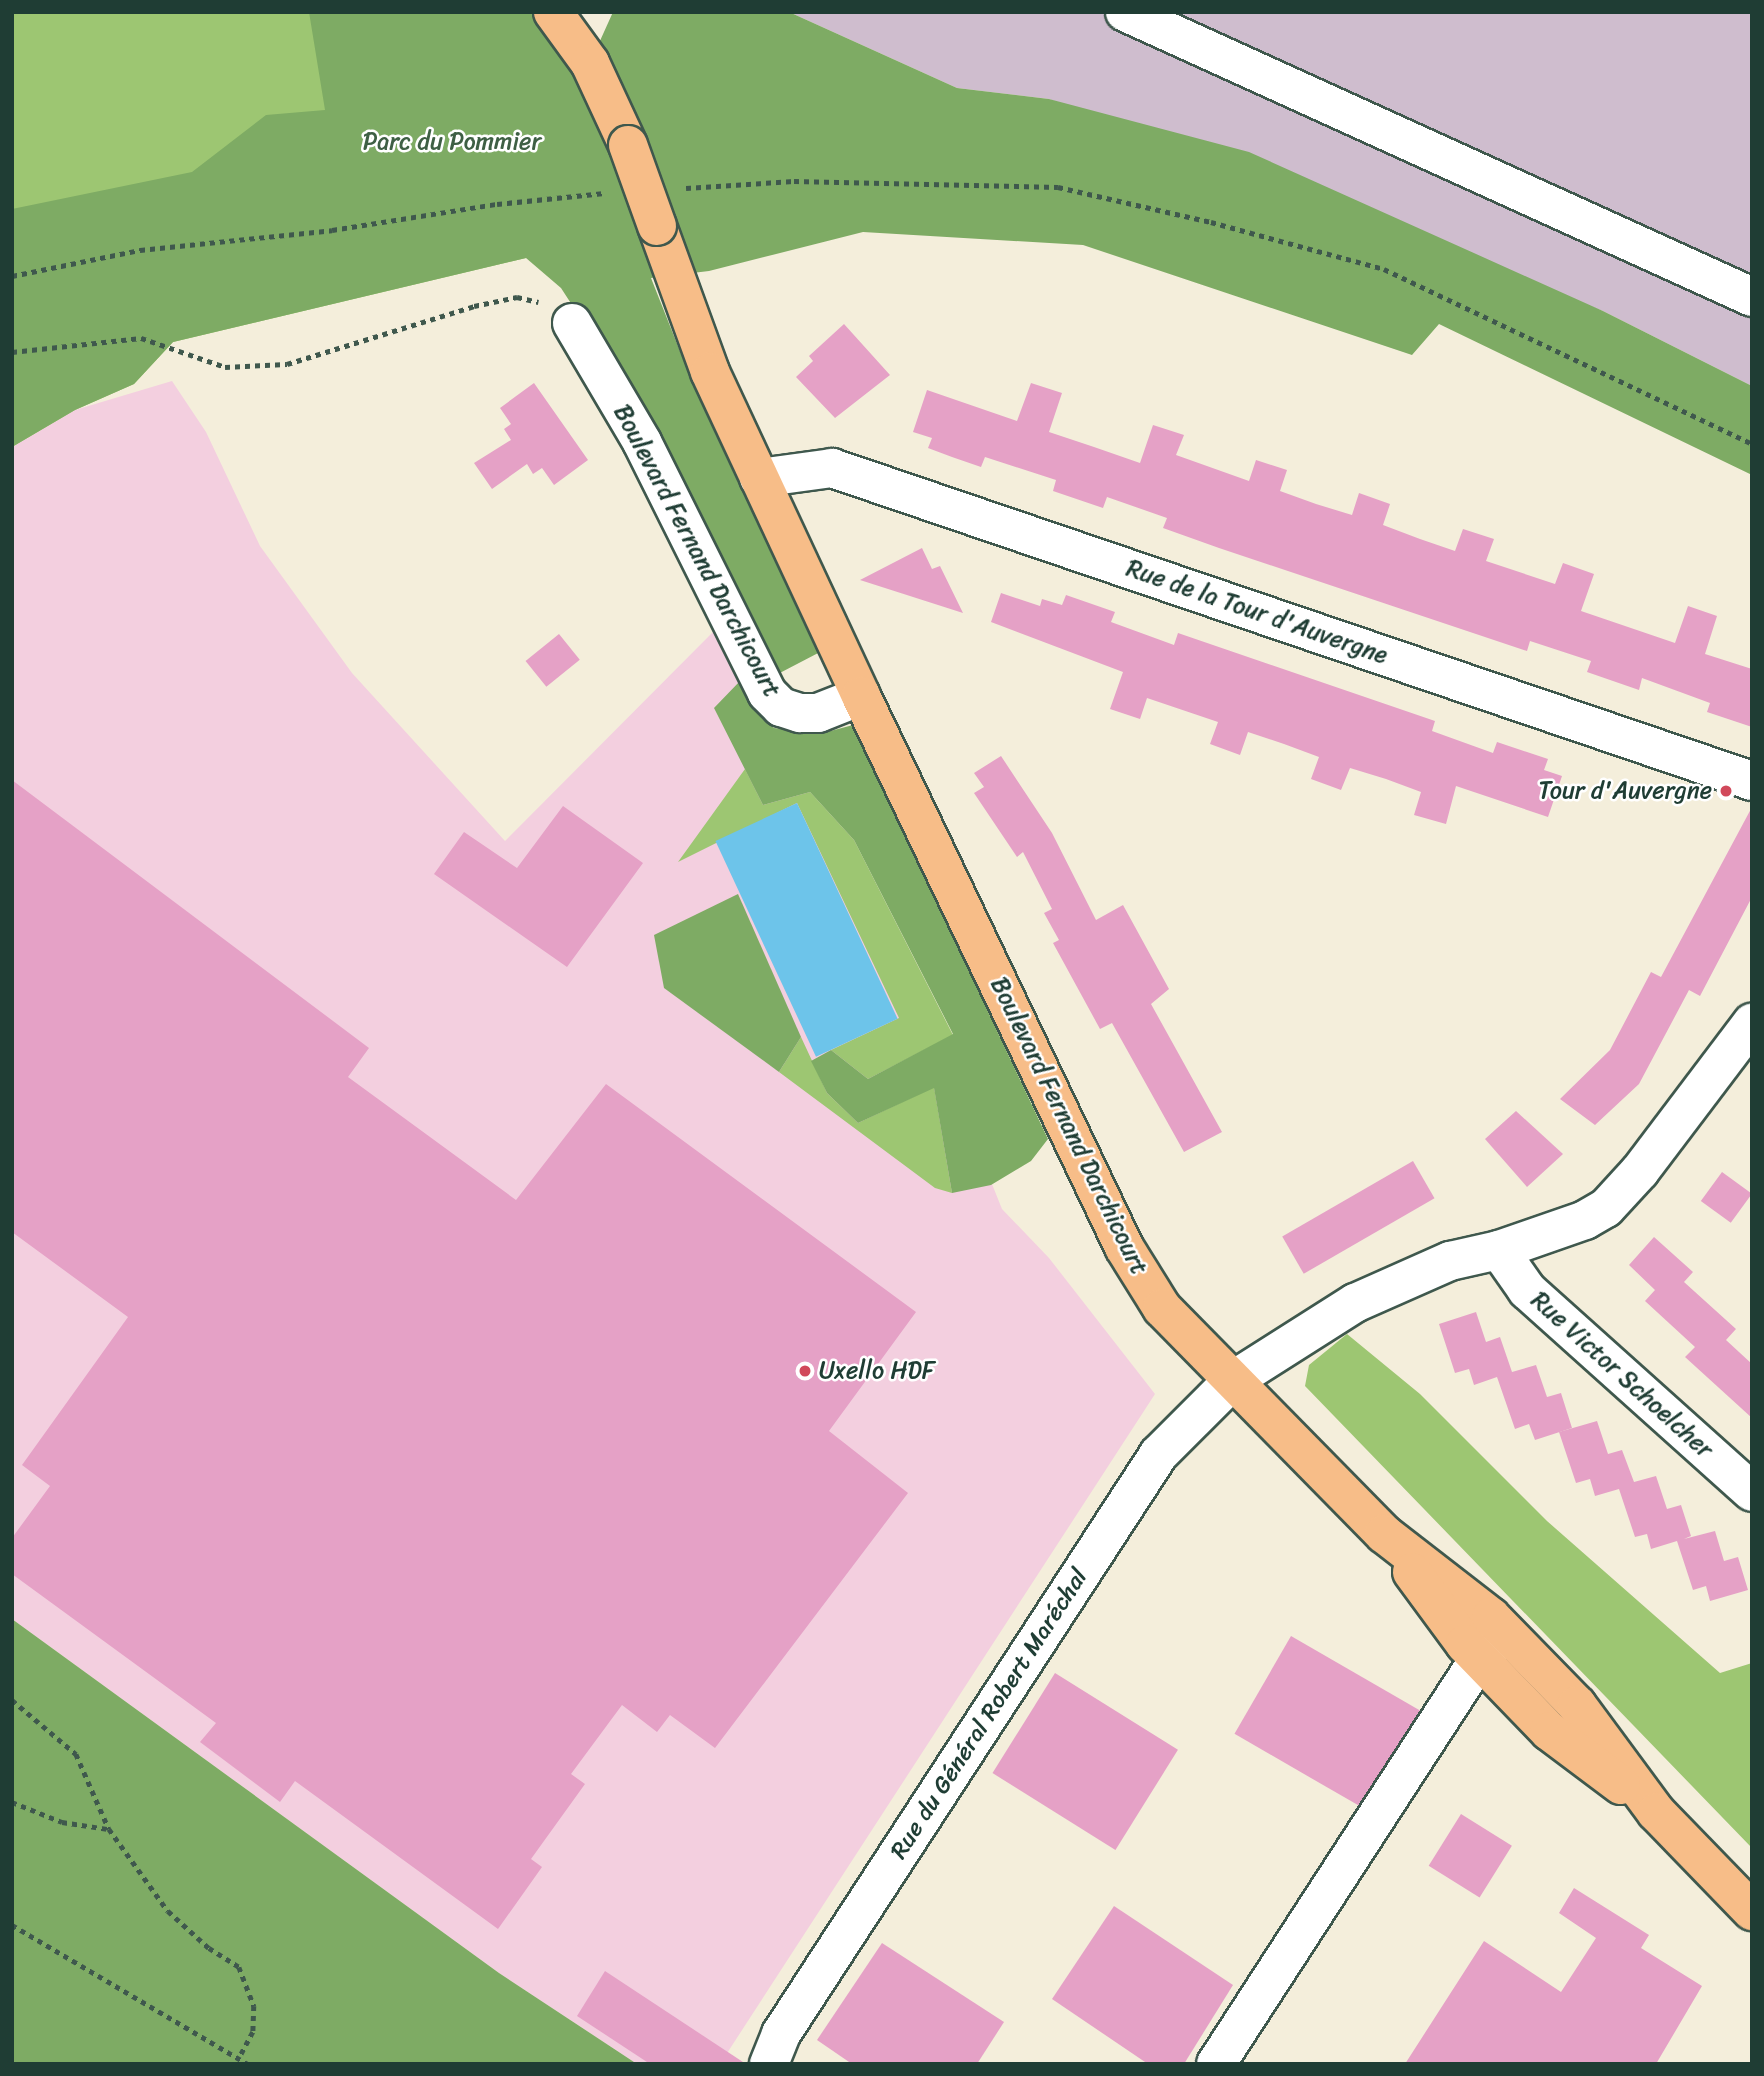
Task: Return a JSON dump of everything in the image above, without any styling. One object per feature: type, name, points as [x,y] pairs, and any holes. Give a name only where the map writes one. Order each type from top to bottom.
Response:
[{"type":"main road","name":"Boulevard Fernand Darchicourt","points":[[553,12],[590,63],[628,145],[710,372],[861,696],[1124,1247],[1162,1308],[1384,1534],[1506,1632],[1577,1705],[1656,1812],[1752,1911]]},
{"type":"main road","name":"Boulevard Fernand Darchicourt","points":[[1384,1534],[1479,1659],[1549,1731],[1656,1812]]},
{"type":"street","points":[[1125,12],[1752,297]]},
{"type":"street","name":"Boulevard Fernand Darchicourt","points":[[572,323],[642,442],[767,693],[781,707],[800,713],[818,713],[861,696]]},
{"type":"street","name":"Rue de la Tour d'Auvergne","points":[[759,478],[832,468],[1752,781]]},
{"type":"street","name":"Rue du Général Robert Maréchal","points":[[769,2064],[781,2034],[1159,1454],[1232,1381],[1382,1289],[1450,1261],[1499,1250],[1585,1220],[1606,1208],[1640,1171],[1752,1023]]},
{"type":"street","name":"Rue Victor Schoelcher","points":[[1499,1250],[1527,1290],[1752,1492]]},
{"type":"street","points":[[1216,2064],[1479,1659],[1506,1632]]},
{"type":"path","points":[[672,188],[794,181],[1058,187],[1211,222],[1384,269],[1752,444]]},
{"type":"path","points":[[12,276],[140,250],[332,230],[497,204],[609,193]]},
{"type":"path","points":[[12,352],[141,338],[225,367],[287,364],[474,306],[517,297]]},
{"type":"path","points":[[12,1700],[76,1754],[109,1829],[168,1911],[208,1948],[239,1967],[254,2006],[253,2032],[239,2059]]},
{"type":"path","points":[[12,1802],[62,1822],[109,1829]]},
{"type":"path","points":[[12,1925],[248,2064]]},
{"type":"shaded area","points":[[789,12],[1752,12],[1752,386],[1603,311],[1049,99],[957,88]]},
{"type":"shaded area","points":[[172,381],[206,432],[260,546],[352,673],[505,841],[714,631],[788,769],[854,840],[1002,1209],[1049,1258],[1155,1394],[720,2064],[637,2064],[499,1973],[12,1619],[12,447],[75,410]]},
{"type":"green space","name":"Parc du Pommier","points":[[12,12],[553,12],[526,258],[173,342],[134,384],[75,410],[12,447]]},
{"type":"green space","points":[[309,12],[553,12],[590,63],[613,12],[789,12],[957,88],[1049,99],[1249,152],[1603,311],[1752,386],[1752,475],[1439,324],[1412,355],[1083,245],[863,232],[709,271],[651,278],[691,379],[822,651],[774,676],[598,345],[561,288],[526,258],[173,342],[134,384],[75,410],[12,447],[12,209],[192,172],[266,115],[325,110]]},
{"type":"green space","points":[[741,680],[760,716],[774,728],[823,733],[853,725],[1048,1139],[1031,1161],[991,1185],[952,1193],[934,1088],[858,1123],[827,1093],[811,1061],[831,1050],[868,1079],[953,1034],[854,840],[810,792],[763,805],[714,708]]},
{"type":"green space","points":[[745,769],[763,805],[810,792],[854,840],[953,1035],[868,1079],[831,1050],[899,1018],[797,803],[678,862]]},
{"type":"green space","points":[[738,894],[801,1037],[779,1072],[664,988],[654,935]]},
{"type":"green space","points":[[801,1037],[827,1093],[858,1123],[934,1087],[952,1193],[935,1188],[779,1072]]},
{"type":"green space","points":[[1347,1334],[1420,1394],[1547,1521],[1720,1673],[1752,1663],[1752,1848],[1305,1386],[1309,1365]]},
{"type":"green space","points":[[12,1619],[499,1973],[637,2064],[12,2064]]},
{"type":"water","points":[[797,803],[898,1019],[816,1057],[715,841]]},
{"type":"building","points":[[844,324],[890,375],[835,418],[796,377],[813,361],[809,356]]},
{"type":"building","points":[[534,383],[588,460],[554,485],[542,468],[533,474],[527,464],[492,489],[474,463],[511,440],[504,429],[511,424],[500,408]]},
{"type":"building","points":[[1031,383],[1062,393],[1049,432],[1140,463],[1153,425],[1184,435],[1176,455],[1249,481],[1256,460],[1287,470],[1280,491],[1352,515],[1359,493],[1390,504],[1383,525],[1455,551],[1463,529],[1494,539],[1486,561],[1555,584],[1563,563],[1594,574],[1581,611],[1675,643],[1688,606],[1717,616],[1705,654],[1752,669],[1752,727],[1707,712],[1710,703],[1642,678],[1639,690],[1587,672],[1591,661],[1530,641],[1527,651],[1219,548],[1163,528],[1167,518],[1107,497],[1103,508],[1053,491],[1056,480],[985,457],[981,467],[952,457],[928,448],[932,438],[913,432],[927,390],[1017,421]]},
{"type":"building","points":[[922,548],[932,569],[940,566],[963,613],[860,580]]},
{"type":"building","points":[[1001,593],[1040,606],[1042,599],[1062,605],[1066,595],[1115,612],[1111,622],[1174,645],[1178,633],[1435,721],[1432,731],[1493,753],[1497,742],[1548,759],[1544,770],[1562,776],[1548,817],[1456,786],[1446,824],[1414,815],[1421,792],[1386,779],[1350,768],[1341,790],[1311,779],[1319,757],[1284,744],[1248,732],[1240,755],[1210,744],[1218,722],[1147,698],[1140,719],[1110,709],[1123,672],[991,622]]},
{"type":"building","points":[[559,634],[580,660],[546,687],[526,661]]},
{"type":"building","points":[[1001,756],[1052,833],[1096,920],[1123,905],[1169,989],[1151,1004],[1222,1132],[1184,1152],[1112,1023],[1100,1029],[1053,943],[1059,940],[1044,913],[1052,909],[1023,852],[1017,857],[974,793],[984,787],[974,773]]},
{"type":"building","points":[[12,780],[369,1048],[348,1077],[516,1200],[606,1084],[916,1312],[829,1431],[908,1493],[715,1748],[670,1715],[657,1732],[622,1705],[571,1774],[585,1784],[531,1859],[542,1867],[498,1929],[295,1781],[280,1802],[200,1742],[216,1723],[12,1574],[12,1538],[50,1486],[22,1465],[128,1317],[12,1232]]},
{"type":"building","points":[[563,806],[643,863],[567,967],[434,874],[464,832],[517,868]]},
{"type":"building","points":[[1752,807],[1752,897],[1700,996],[1689,990],[1639,1084],[1595,1125],[1560,1099],[1610,1050],[1651,972],[1661,977]]},
{"type":"building","points":[[1516,1111],[1563,1154],[1527,1187],[1485,1139]]},
{"type":"building","points":[[1413,1161],[1434,1198],[1304,1274],[1282,1236]]},
{"type":"building","points":[[1722,1172],[1752,1194],[1731,1223],[1701,1201]]},
{"type":"building","points":[[1654,1237],[1693,1272],[1684,1282],[1736,1329],[1726,1340],[1752,1364],[1752,1418],[1685,1357],[1695,1347],[1645,1301],[1655,1290],[1629,1265]]},
{"type":"building","points":[[1476,1312],[1486,1342],[1500,1337],[1512,1372],[1536,1365],[1547,1397],[1561,1393],[1572,1428],[1535,1440],[1529,1424],[1515,1429],[1497,1377],[1474,1385],[1469,1369],[1455,1373],[1439,1324]]},
{"type":"building","points":[[1597,1421],[1608,1454],[1622,1450],[1634,1482],[1656,1476],[1667,1509],[1681,1505],[1691,1536],[1684,1539],[1715,1531],[1724,1561],[1738,1557],[1748,1590],[1710,1601],[1706,1586],[1693,1590],[1677,1541],[1651,1549],[1647,1534],[1635,1537],[1619,1489],[1595,1496],[1590,1479],[1576,1483],[1559,1432]]},
{"type":"building","points":[[1291,1636],[1420,1710],[1364,1808],[1234,1734]]},
{"type":"building","points":[[1055,1673],[1178,1750],[1115,1850],[992,1773]]},
{"type":"building","points":[[1461,1814],[1512,1846],[1480,1898],[1429,1866]]},
{"type":"building","points":[[1574,1888],[1649,1935],[1641,1948],[1702,1986],[1656,2064],[1405,2064],[1484,1941],[1561,1992],[1596,1938],[1559,1913]]},
{"type":"building","points":[[1114,1906],[1233,1985],[1184,2064],[1148,2064],[1052,1999]]},
{"type":"building","points":[[882,1943],[1004,2022],[977,2064],[852,2064],[817,2040]]},
{"type":"building","points":[[605,1971],[746,2064],[650,2064],[577,2016]]},
{"type":"place","name":"Tour d'Auvergne","points":[[1726,791]]},
{"type":"place","name":"Uxello HDF","points":[[805,1371]]}]
